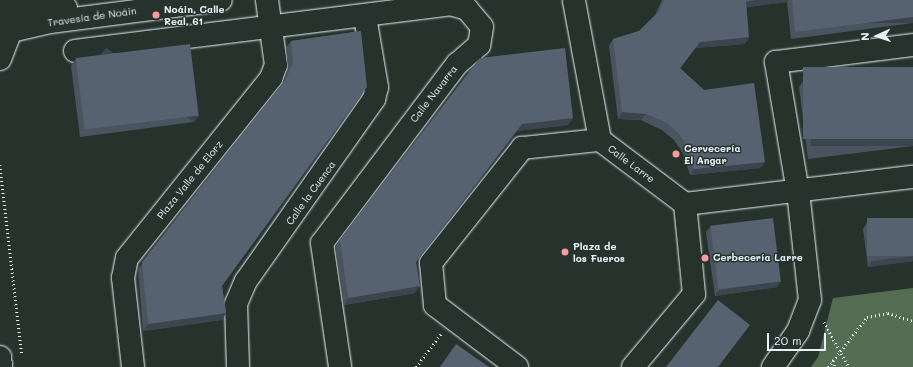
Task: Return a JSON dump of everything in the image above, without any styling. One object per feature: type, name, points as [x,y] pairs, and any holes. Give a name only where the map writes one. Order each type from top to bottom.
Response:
[{"type":"main road","name":"Travesía de Noáin","points":[[6,4],[49,10],[126,0]]},
{"type":"main road","name":"Travesía de Noáin","points":[[11,31],[50,22],[221,0]]},
{"type":"main road","name":"Plaza Valle de Elorz","points":[[133,367],[123,278],[127,258],[271,78],[276,65],[267,0]]},
{"type":"main road","name":"Calle Larre","points":[[573,0],[600,140],[685,204]]},
{"type":"main road","points":[[0,59],[11,31],[6,4]]},
{"type":"main road","name":"Calle Navarra","points":[[75,51],[365,17],[450,4],[467,9],[482,27],[482,36],[479,45],[457,64],[322,243],[340,367]]},
{"type":"main road","name":"Calle la Cuenca","points":[[238,367],[236,304],[246,281],[374,99],[377,87],[365,17]]},
{"type":"main road","points":[[773,367],[798,331],[810,300],[798,192],[776,62],[913,45]]},
{"type":"main road","points":[[517,367],[435,305],[431,263],[522,148],[600,140]]},
{"type":"main road","points":[[633,367],[694,294],[685,204],[798,192],[913,177]]},
{"type":"main road","points":[[0,357],[1,367]]},
{"type":"path","points":[[0,165],[23,359]]},
{"type":"path","points":[[810,300],[841,350],[849,367]]},
{"type":"path","points":[[828,367],[867,317],[888,313],[913,321]]},
{"type":"path","points":[[416,367],[443,330]]},
{"type":"path","points":[[833,361],[835,367]]},
{"type":"green space","points":[[913,288],[913,367],[811,367],[818,357],[833,298]]},
{"type":"building","points":[[664,0],[756,0],[746,1],[749,37],[700,42],[680,68],[704,90],[754,83],[765,162],[694,169],[688,147],[679,134],[667,123],[646,114],[622,112],[613,39],[639,31],[659,12]]},
{"type":"building","points":[[792,0],[913,0],[913,17],[795,32]]},
{"type":"building","points":[[361,31],[367,87],[222,286],[226,313],[148,324],[142,262],[286,79],[293,62],[291,41]]},
{"type":"building","points":[[190,44],[199,115],[85,129],[76,58]]},
{"type":"building","points":[[565,48],[573,118],[522,124],[416,262],[420,286],[348,298],[340,239],[480,58]]},
{"type":"building","points":[[803,67],[913,67],[913,139],[803,139]]},
{"type":"building","points":[[773,218],[781,282],[718,289],[710,226]]},
{"type":"building","points":[[867,218],[913,218],[913,256],[867,256]]},
{"type":"building","points":[[718,300],[750,325],[718,367],[666,367]]},
{"type":"building","points":[[456,344],[489,367],[440,367]]},
{"type":"place","name":"Noáin, Calle Real, 61","points":[[156,15]]},
{"type":"place","name":"Cervecería El Angar","points":[[676,154]]},
{"type":"place","name":"Plaza de los Fueros","points":[[565,252]]},
{"type":"place","name":"Cerbecería Larre","points":[[705,258]]}]
